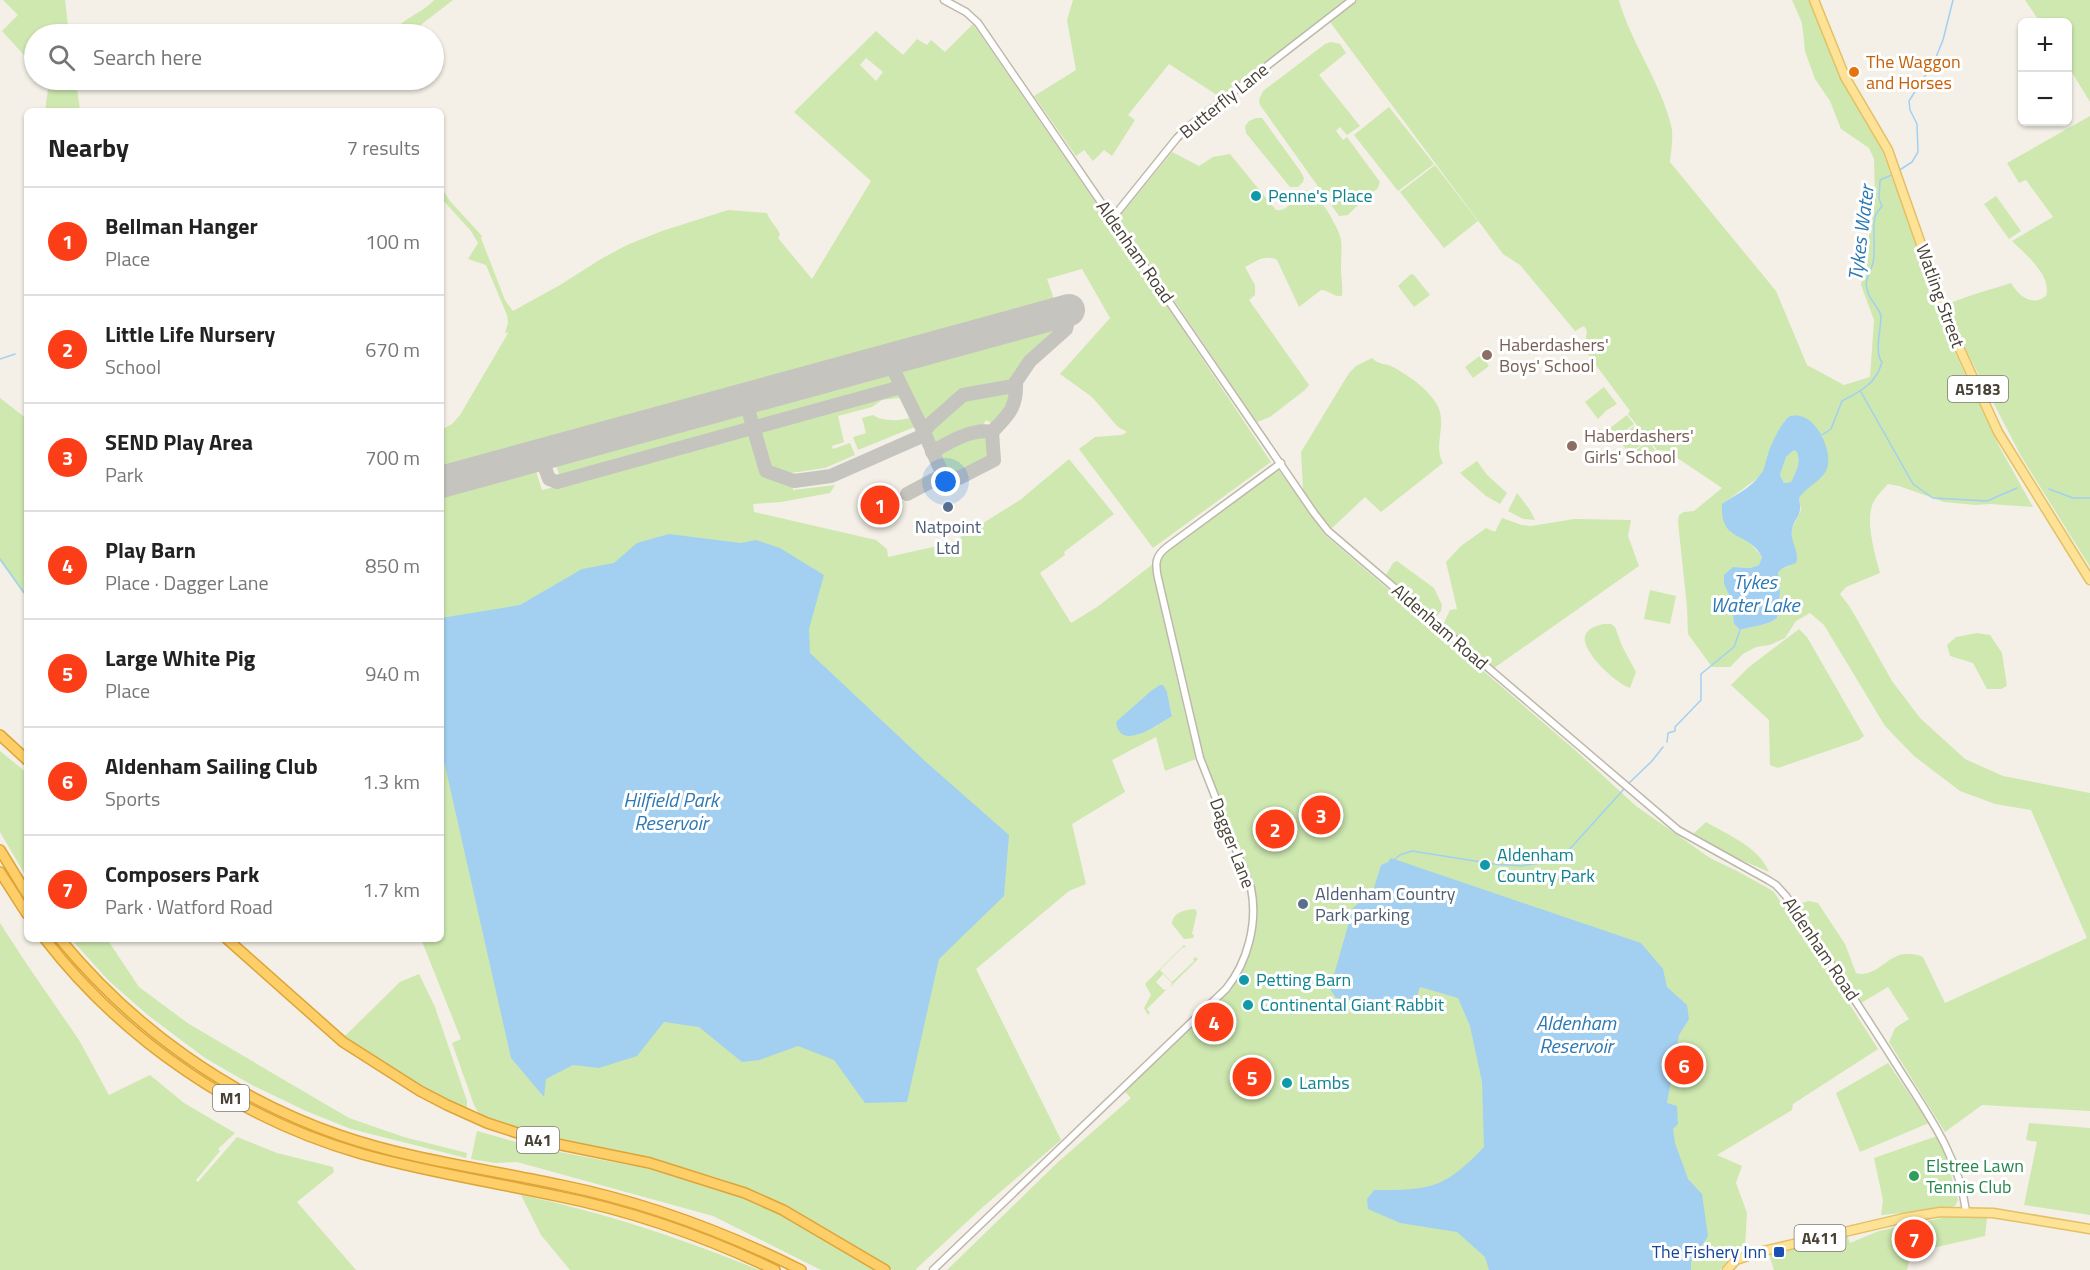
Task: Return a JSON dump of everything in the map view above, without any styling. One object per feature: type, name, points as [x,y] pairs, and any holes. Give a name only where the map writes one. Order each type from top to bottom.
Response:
[{"type":"highway","points":[[0,735],[24,757]]},
{"type":"highway","points":[[0,850],[24,889]]},
{"type":"highway","points":[[0,872],[24,909]]},
{"type":"highway","name":"M1","points":[[48,942],[107,1007],[164,1055],[227,1096],[285,1126],[369,1156],[433,1172],[558,1196],[633,1215],[703,1239],[775,1270]]},
{"type":"highway","name":"M1","points":[[63,942],[115,998],[170,1046],[218,1078],[274,1109],[341,1136],[389,1150],[587,1191],[637,1204],[724,1236],[801,1270]]},
{"type":"highway","name":"A41","points":[[230,942],[343,1041],[420,1091],[447,1105],[487,1123],[542,1142],[650,1163],[745,1193],[783,1210],[885,1270]]},
{"type":"main road","name":"Watling Street","points":[[1814,0],[1845,77],[1881,136],[1951,330],[1998,432],[2090,580]]},
{"type":"main road","name":"A411","points":[[1727,1270],[1736,1260],[1759,1252],[1904,1218],[1940,1212],[1993,1213],[2090,1229]]},
{"type":"street","name":"Aldenham Road","points":[[944,0],[966,12],[978,23],[1328,531],[1678,830],[1768,880],[1786,896],[1946,1143],[1961,1187],[1966,1211]]},
{"type":"street","name":"Butterfly Lane","points":[[1111,217],[1188,127],[1352,0]]},
{"type":"street","name":"Dagger Lane","points":[[933,1270],[1226,989],[1239,969],[1252,928],[1254,900],[1200,758],[1156,562],[1160,553],[1167,547],[1281,464]]},
{"type":"green space","points":[[3,0],[65,0],[68,24],[24,24],[24,55],[2,31],[18,15]]},
{"type":"green space","points":[[434,0],[453,0],[422,24],[401,24],[407,19]]},
{"type":"green space","points":[[1073,0],[1345,1],[1220,97],[1169,64],[1128,115],[1135,120],[1112,156],[1104,150],[1093,161],[1084,150],[1076,156],[1034,96],[1076,70],[1067,20]]},
{"type":"green space","points":[[1357,0],[1619,0],[1666,109],[1672,134],[1670,162],[1776,291],[1807,365],[1844,385],[1870,377],[1874,320],[1861,285],[1875,201],[1874,159],[1869,148],[1841,129],[1830,101],[1815,79],[1805,51],[1802,23],[1792,0],[1809,0],[1839,74],[1880,144],[1893,181],[1900,192],[1919,256],[1952,346],[1999,446],[2033,507],[1944,502],[1888,484],[1874,500],[1870,519],[1880,573],[1846,587],[1840,594],[1850,607],[1892,681],[1920,718],[1965,759],[2003,776],[2090,793],[2090,1111],[1982,1105],[1945,1132],[1889,1042],[1895,1028],[1909,1019],[1888,987],[1861,1003],[1797,904],[1809,901],[1818,903],[1845,944],[1856,973],[1865,974],[1902,955],[1911,954],[1923,957],[1945,1003],[2087,938],[2031,810],[1995,804],[1960,791],[1914,756],[1885,726],[1824,625],[1810,613],[1796,621],[1785,638],[1770,645],[1756,647],[1743,654],[1730,667],[1712,667],[1688,634],[1678,522],[1679,515],[1694,511],[1722,488],[1667,451],[1657,450],[1628,414],[1630,411],[1584,349],[1587,331],[1584,326],[1575,331],[1520,265],[1503,254],[1330,22]],"holes":[[[1785,420],[1822,435],[1826,465],[1821,476],[1799,498],[1801,510],[1792,529],[1790,566],[1777,572],[1780,593],[1777,618],[1740,630],[1734,624],[1733,567],[1750,568],[1759,565],[1762,557],[1750,543],[1729,531],[1728,500],[1759,477],[1766,466],[1767,456]]]},
{"type":"green space","points":[[2025,0],[2090,0],[2090,102],[2072,73],[2072,18],[2037,18]]},
{"type":"green space","points":[[973,24],[1271,462],[1153,548],[1079,449],[1095,437],[1122,435],[1127,432],[1118,427],[1092,397],[1060,374],[1110,318],[1082,269],[1047,279],[1054,299],[1053,303],[444,470],[444,428],[460,415],[507,335],[508,332],[505,333],[508,323],[507,315],[486,265],[468,259],[478,243],[471,231],[444,201],[444,192],[482,236],[505,300],[513,311],[627,245],[728,210],[767,213],[779,232],[778,238],[812,279],[871,181],[794,112],[876,31],[903,55],[917,39],[927,45],[931,40],[945,52]],"holes":[[[866,58],[883,72],[876,81],[860,65]]]},
{"type":"green space","points":[[1331,42],[1340,44],[1346,53],[1319,75],[1360,126],[1347,135],[1340,127],[1336,131],[1343,140],[1347,137],[1380,182],[1378,188],[1348,215],[1339,216],[1260,105],[1259,100],[1263,91],[1325,44]]},
{"type":"green space","points":[[48,90],[77,90],[80,108],[45,108]]},
{"type":"green space","points":[[1389,107],[1434,164],[1398,191],[1354,135]]},
{"type":"green space","points":[[2090,116],[2090,567],[2021,456],[1967,352],[1948,304],[2011,283],[2022,296],[2031,300],[2046,296],[2047,288],[2041,273],[2012,241],[2053,217],[2026,180],[2019,183],[2007,163]]},
{"type":"green space","points":[[1256,118],[1262,118],[1301,172],[1304,178],[1298,187],[1290,187],[1246,133],[1245,126]]},
{"type":"green space","points":[[1172,152],[1199,166],[1213,157],[1230,154],[1276,210],[1289,206],[1300,192],[1310,191],[1327,210],[1340,235],[1342,296],[1321,290],[1299,307],[1277,260],[1265,258],[1245,267],[1255,285],[1255,295],[1249,300],[1309,385],[1270,417],[1257,422],[1118,218]]},
{"type":"green space","points":[[1435,165],[1478,221],[1444,248],[1400,192]]},
{"type":"green space","points":[[1996,196],[2021,231],[2009,239],[1984,204]]},
{"type":"green space","points":[[1411,274],[1430,295],[1414,307],[1398,286]]},
{"type":"green space","points":[[1058,324],[1063,328],[1026,362],[1012,383],[962,393],[924,425],[898,370]]},
{"type":"green space","points":[[1481,355],[1489,366],[1473,378],[1465,367]]},
{"type":"green space","points":[[1372,358],[1411,378],[1436,403],[1441,418],[1439,449],[1443,463],[1381,512],[1365,497],[1331,529],[1303,490],[1301,452],[1349,373],[1356,366]]},
{"type":"green space","points":[[883,372],[893,377],[901,394],[899,398],[882,400],[872,407],[838,416],[844,442],[832,446],[833,449],[850,443],[855,455],[825,468],[791,473],[791,478],[769,472],[769,477],[792,484],[793,490],[835,485],[830,493],[781,502],[753,504],[754,512],[876,540],[887,549],[888,557],[951,543],[1020,500],[1069,459],[1114,514],[1040,573],[1071,623],[1097,607],[1153,564],[1196,759],[1165,771],[1156,737],[1112,760],[1125,792],[1072,824],[1086,884],[1069,891],[976,969],[1061,1140],[984,1206],[917,1270],[893,1270],[802,1215],[725,1180],[661,1161],[544,1139],[481,1117],[474,1105],[452,1043],[461,1039],[422,942],[444,942],[444,492],[535,468],[542,490],[562,485],[555,462]],"holes":[[[1167,692],[1172,715],[1157,726],[1137,735],[1116,722]]]},
{"type":"green space","points":[[1604,387],[1617,404],[1598,419],[1585,402]]},
{"type":"green space","points":[[1014,390],[1011,405],[989,430],[990,422],[986,420],[981,428],[950,439],[936,448],[928,432],[929,427],[947,410],[967,396]]},
{"type":"green space","points":[[0,398],[24,417],[23,593],[0,561]]},
{"type":"green space","points":[[873,415],[892,420],[913,417],[917,426],[858,450],[853,437],[866,433],[862,418]]},
{"type":"green space","points":[[1627,415],[1634,424],[1617,437],[1610,428]]},
{"type":"green space","points":[[1634,426],[1638,428],[1646,441],[1632,452],[1620,442],[1623,440],[1620,436]]},
{"type":"green space","points":[[983,433],[986,435],[989,457],[961,472],[947,470],[938,452],[952,443]]},
{"type":"green space","points":[[1648,441],[1655,450],[1638,463],[1631,454]]},
{"type":"green space","points":[[1794,450],[1798,455],[1797,467],[1791,482],[1784,483],[1780,475],[1786,457]]},
{"type":"green space","points":[[1477,461],[1487,475],[1507,493],[1500,504],[1486,496],[1460,473]]},
{"type":"green space","name":"Aldenham Country Park","points":[[1278,469],[1325,535],[1575,750],[1636,806],[1710,858],[1773,891],[1812,945],[1878,1049],[1793,1104],[1792,1110],[1717,1155],[1742,1166],[1736,1183],[1747,1213],[1745,1247],[1732,1255],[1720,1270],[947,1270],[1057,1163],[1131,1098],[1124,1091],[1234,984],[1245,966],[1254,937],[1256,902],[1251,879],[1205,767],[1160,569],[1164,553]]},
{"type":"green space","points":[[1517,493],[1535,520],[1523,519],[1508,511]]},
{"type":"green space","points":[[1502,518],[1531,526],[1574,519],[1631,520],[1628,536],[1639,566],[1494,668],[1443,625],[1450,610],[1457,609],[1446,562],[1461,546],[1486,528],[1495,532]]},
{"type":"green space","points":[[1397,561],[1434,588],[1442,605],[1441,611],[1435,618],[1386,575],[1393,563]]},
{"type":"green space","points":[[1650,590],[1676,596],[1670,624],[1644,619]]},
{"type":"green space","points":[[1611,624],[1615,627],[1636,672],[1630,688],[1601,666],[1585,643],[1585,636],[1590,629]]},
{"type":"green space","points":[[1799,629],[1807,637],[1864,736],[1859,740],[1778,768],[1770,765],[1769,720],[1731,685],[1749,667]]},
{"type":"green space","points":[[1977,633],[1990,635],[2002,653],[2007,686],[2001,689],[1987,689],[1973,663],[1950,656],[1947,645],[1956,637]]},
{"type":"green space","points":[[0,751],[24,771],[24,873],[0,832]]},
{"type":"green space","points":[[1706,822],[1733,837],[1758,855],[1769,872],[1714,848],[1692,835]]},
{"type":"green space","points":[[1195,909],[1197,912],[1193,938],[1184,939],[1172,924],[1174,917],[1180,912]]},
{"type":"green space","points":[[0,923],[79,1040],[109,1095],[150,1075],[184,1103],[235,1133],[218,1149],[220,1151],[196,1180],[198,1182],[237,1137],[277,1153],[333,1167],[334,1172],[297,1202],[356,1270],[0,1270]]},
{"type":"green space","points":[[74,942],[109,942],[139,987],[189,1024],[349,1118],[404,1137],[467,1153],[466,1158],[351,1129],[306,1111],[250,1084],[205,1058],[149,1016],[109,981]]},
{"type":"green space","points":[[1184,945],[1186,947],[1182,948],[1160,970],[1172,982],[1194,961],[1193,959],[1196,957],[1198,959],[1170,987],[1172,983],[1163,974],[1156,982],[1164,990],[1167,989],[1147,1009],[1150,1012],[1148,1015],[1144,1008],[1151,995],[1145,984]]},
{"type":"green space","points":[[419,974],[435,1007],[467,1101],[467,1109],[423,1090],[345,1036],[400,982]]},
{"type":"green space","points":[[1888,1063],[1929,1123],[1860,1152],[1836,1093]]},
{"type":"green space","points":[[2029,1123],[2090,1128],[2090,1215],[2024,1205],[2037,1142],[2026,1140]]},
{"type":"green space","points":[[477,1131],[538,1148],[687,1176],[728,1189],[796,1220],[876,1270],[821,1270],[713,1216],[517,1162],[495,1163],[471,1159]]},
{"type":"green space","name":"Elstree Lawn Tennis Club","points":[[1937,1136],[1944,1150],[1958,1200],[1955,1206],[1946,1209],[1881,1215],[1883,1200],[1874,1158]]},
{"type":"green space","points":[[521,1195],[582,1209],[642,1227],[759,1270],[570,1270],[541,1235]]},
{"type":"green space","points":[[1952,1216],[1987,1218],[1985,1236],[1911,1253],[1907,1270],[1774,1270],[1769,1254],[1847,1235],[1850,1243],[1879,1231]]},
{"type":"water","name":"Tykes Water Lake","points":[[1790,416],[1799,416],[1813,424],[1826,447],[1828,464],[1823,475],[1799,498],[1799,513],[1792,530],[1797,559],[1796,563],[1778,572],[1780,593],[1777,618],[1740,630],[1734,624],[1732,601],[1724,584],[1724,575],[1733,567],[1750,568],[1759,565],[1762,557],[1750,543],[1730,531],[1725,525],[1722,504],[1747,488],[1760,475],[1773,441]],"holes":[[[1794,450],[1797,452],[1796,471],[1791,482],[1784,483],[1780,475],[1786,457]]]},
{"type":"water","name":"Hilfield Park Reservoir","points":[[669,534],[741,543],[756,540],[780,548],[824,575],[809,629],[810,653],[926,762],[1009,835],[1004,896],[939,959],[907,1102],[865,1103],[834,1060],[798,1046],[759,1060],[742,1062],[699,1027],[664,1022],[637,1056],[599,1068],[573,1065],[546,1079],[544,1097],[511,1058],[444,761],[444,618],[520,605],[582,569],[614,563],[637,543]]},
{"type":"water","points":[[1160,685],[1163,685],[1167,692],[1172,716],[1141,734],[1132,736],[1119,731],[1116,722]]},
{"type":"water","name":"Aldenham Reservoir","points":[[1391,858],[1641,943],[1663,969],[1667,987],[1687,1005],[1689,1019],[1679,1035],[1667,1103],[1677,1106],[1678,1124],[1673,1129],[1675,1143],[1688,1179],[1702,1194],[1708,1236],[1691,1262],[1691,1270],[1489,1270],[1485,1257],[1457,1232],[1400,1223],[1368,1209],[1367,1199],[1374,1190],[1410,1189],[1435,1184],[1458,1171],[1484,1147],[1482,1082],[1470,1026],[1458,998],[1420,987],[1416,1000],[1378,1004],[1336,998],[1330,989],[1353,908],[1373,891],[1381,865]]},
{"type":"waterway","name":"Tykes Water","points":[[1898,171],[1912,162],[1918,152],[1917,124],[1910,110],[1909,101],[1934,62],[1943,40],[1953,0]]},
{"type":"waterway","name":"Tykes Water","points":[[1822,435],[1831,429],[1842,401],[1872,381],[1882,362],[1878,353],[1881,317],[1868,293],[1866,282],[1874,257],[1875,217],[1882,206],[1879,199],[1880,180],[1894,174]]},
{"type":"waterway","points":[[0,359],[15,354]]},
{"type":"waterway","points":[[1861,392],[1913,484],[1933,498],[1987,501],[2017,488]]},
{"type":"waterway","points":[[2049,489],[2073,498],[2090,498]]},
{"type":"waterway","points":[[0,559],[24,593]]},
{"type":"waterway","points":[[1667,742],[1668,733],[1675,731],[1675,727],[1701,700],[1701,674],[1734,647],[1740,630]]},
{"type":"waterway","points":[[1627,785],[1663,747]]},
{"type":"waterway","points":[[1395,859],[1412,851],[1521,866],[1553,861],[1567,852],[1624,789]]},
{"type":"taxiway","points":[[745,399],[766,471],[794,481],[831,476],[922,436],[929,425],[963,395],[1013,386],[1030,361],[1066,329],[1067,325],[1063,316],[1056,313]]},
{"type":"taxiway","points":[[899,356],[893,361],[893,369],[943,475]]},
{"type":"taxiway","points":[[876,363],[885,363],[893,369]]},
{"type":"taxiway","points":[[907,494],[943,475],[959,478],[994,460],[992,432],[1003,421],[1013,405],[1016,383]]},
{"type":"taxiway","points":[[551,452],[545,457],[544,465],[549,479],[557,482],[901,387]]},
{"type":"taxiway","points":[[932,452],[969,434],[992,432]]},
{"type":"runway","points":[[444,481],[1069,310]]},
{"type":"place","name":"The Waggon and Horses","points":[[1854,72]]},
{"type":"place","name":"Penne's Place","points":[[1256,196]]},
{"type":"place","name":"Haberdashers' Boys' School","points":[[1487,355]]},
{"type":"place","name":"Haberdashers' Girls' School","points":[[1572,446]]},
{"type":"place","name":"Bellman Hanger","points":[[880,505]]},
{"type":"place","name":"Natpoint Ltd","points":[[948,507]]},
{"type":"place","name":"SEND Play Area","points":[[1321,815]]},
{"type":"place","name":"Little Life Nursery","points":[[1275,829]]},
{"type":"place","name":"Aldenham Country Park","points":[[1485,865]]},
{"type":"place","name":"Aldenham Country Park parking","points":[[1303,904]]},
{"type":"place","name":"Petting Barn","points":[[1244,980]]},
{"type":"place","name":"Continental Giant Rabbit","points":[[1248,1005]]},
{"type":"place","name":"Play Barn","points":[[1214,1022]]},
{"type":"place","name":"Aldenham Sailing Club","points":[[1684,1065]]},
{"type":"place","name":"Large White Pig","points":[[1252,1077]]},
{"type":"place","name":"Lambs","points":[[1287,1083]]},
{"type":"place","name":"Elstree Lawn Tennis Club","points":[[1914,1176]]},
{"type":"place","name":"Composers Park","points":[[1914,1239]]},
{"type":"place","name":"The Fishery Inn","points":[[1779,1252]]}]
